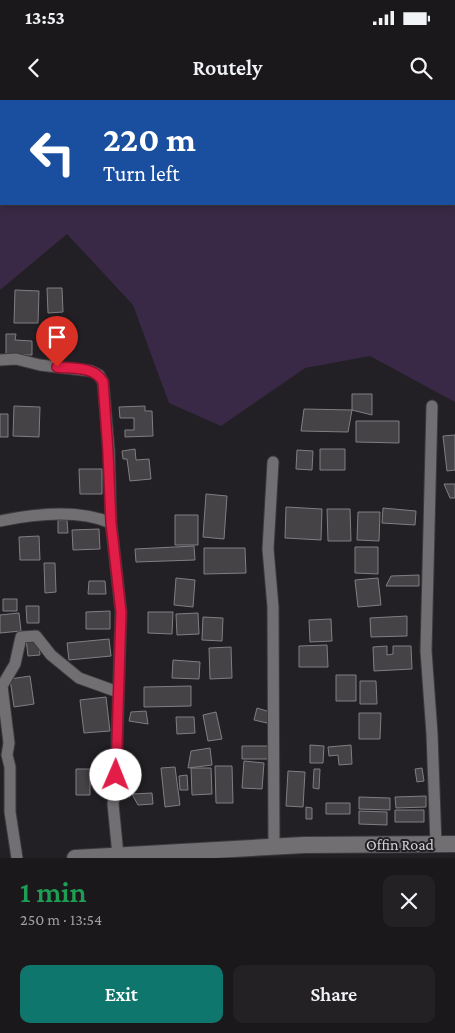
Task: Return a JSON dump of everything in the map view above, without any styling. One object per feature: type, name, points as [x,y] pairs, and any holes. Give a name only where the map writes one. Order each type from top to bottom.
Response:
[{"type":"street","points":[[0,360],[22,360],[40,365],[91,371],[99,374],[103,382],[108,441],[111,523],[121,612],[116,775],[113,798],[118,855]]},
{"type":"street","points":[[432,406],[426,652],[432,734],[436,844]]},
{"type":"street","points":[[273,462],[268,549],[273,607],[274,847]]},
{"type":"street","points":[[0,521],[49,515],[99,518],[111,523]]},
{"type":"street","points":[[17,858],[10,812],[10,767],[7,755],[9,742],[2,686],[15,664],[20,637],[36,636],[51,655],[79,678],[118,692]]},
{"type":"street","name":"Offin Road","points":[[75,858],[274,847],[455,844]]},
{"type":"shaded area","points":[[0,205],[455,205],[455,402],[370,356],[305,368],[221,426],[169,403],[133,305],[67,234],[0,290]]},
{"type":"building","points":[[47,288],[62,288],[63,312],[48,313]]},
{"type":"building","points":[[15,290],[39,291],[38,323],[14,323]]},
{"type":"building","points":[[6,334],[16,334],[15,340],[32,341],[32,355],[6,355]]},
{"type":"building","points":[[352,394],[372,394],[372,415],[352,410]]},
{"type":"building","points":[[14,406],[40,407],[39,437],[13,436]]},
{"type":"building","points":[[145,406],[145,411],[152,411],[153,436],[125,437],[125,430],[134,430],[134,418],[120,418],[119,407]]},
{"type":"building","points":[[304,409],[352,410],[348,432],[301,431]]},
{"type":"building","points":[[0,414],[8,414],[8,437],[0,437]]},
{"type":"building","points":[[356,421],[399,421],[399,443],[356,442]]},
{"type":"building","points":[[455,435],[455,470],[447,471],[443,436]]},
{"type":"building","points":[[135,449],[136,460],[149,459],[151,479],[130,481],[127,459],[123,459],[122,451]]},
{"type":"building","points":[[320,449],[345,449],[345,470],[320,470]]},
{"type":"building","points":[[297,450],[313,451],[312,470],[296,469]]},
{"type":"building","points":[[79,469],[102,469],[102,494],[80,494]]},
{"type":"building","points":[[444,484],[455,484],[455,498],[450,498]]},
{"type":"building","points":[[206,494],[227,496],[224,539],[203,537]]},
{"type":"building","points":[[286,507],[322,509],[321,540],[285,538]]},
{"type":"building","points":[[383,508],[416,511],[415,525],[382,523]]},
{"type":"building","points":[[327,509],[350,509],[351,541],[328,541]]},
{"type":"building","points":[[358,512],[380,512],[379,541],[357,540]]},
{"type":"building","points":[[175,515],[198,515],[198,545],[175,545]]},
{"type":"building","points":[[58,520],[67,520],[68,533],[58,533]]},
{"type":"building","points":[[99,529],[100,549],[73,550],[72,530]]},
{"type":"building","points":[[39,536],[40,560],[20,560],[19,537]]},
{"type":"building","points":[[194,546],[195,560],[136,562],[135,549]]},
{"type":"building","points":[[355,547],[378,547],[378,574],[355,573]]},
{"type":"building","points":[[204,548],[245,548],[246,573],[204,574]]},
{"type":"building","points":[[44,563],[55,563],[56,592],[45,593]]},
{"type":"building","points":[[419,575],[419,586],[386,586],[391,576]]},
{"type":"building","points":[[176,578],[195,580],[193,607],[174,605]]},
{"type":"building","points":[[378,578],[381,605],[358,607],[355,580]]},
{"type":"building","points":[[89,581],[105,581],[106,594],[88,594]]},
{"type":"building","points":[[3,599],[17,599],[17,611],[3,611]]},
{"type":"building","points":[[26,606],[39,606],[39,623],[27,623]]},
{"type":"building","points":[[110,611],[110,629],[86,629],[86,612]]},
{"type":"building","points":[[148,612],[173,612],[172,634],[148,633]]},
{"type":"building","points":[[19,613],[21,631],[0,633],[0,615]]},
{"type":"building","points":[[198,613],[199,634],[177,635],[176,614]]},
{"type":"building","points":[[407,616],[407,636],[371,637],[370,618]]},
{"type":"building","points":[[203,617],[223,618],[222,641],[202,640]]},
{"type":"building","points":[[331,619],[332,641],[310,642],[309,620]]},
{"type":"building","points":[[38,637],[40,655],[28,656],[26,638]]},
{"type":"building","points":[[109,639],[111,656],[69,660],[67,643]]},
{"type":"building","points":[[327,645],[328,667],[299,667],[299,646]]},
{"type":"building","points":[[387,646],[387,655],[393,654],[393,646],[411,646],[412,669],[374,671],[373,647]]},
{"type":"building","points":[[231,647],[232,678],[210,679],[209,648]]},
{"type":"building","points":[[173,660],[200,662],[199,679],[172,678]]},
{"type":"building","points":[[336,675],[356,675],[356,701],[336,701]]},
{"type":"building","points":[[30,676],[34,704],[14,707],[10,679]]},
{"type":"building","points":[[360,681],[376,681],[377,704],[360,704]]},
{"type":"building","points":[[191,686],[191,706],[144,707],[144,687]]},
{"type":"building","points":[[106,697],[110,731],[84,733],[80,700]]},
{"type":"building","points":[[257,708],[270,712],[267,723],[254,720]]},
{"type":"building","points":[[146,711],[148,724],[129,721],[131,712]]},
{"type":"building","points":[[216,712],[222,739],[208,741],[203,715]]},
{"type":"building","points":[[359,713],[381,713],[380,739],[359,739]]},
{"type":"building","points":[[176,717],[194,717],[195,733],[177,734]]},
{"type":"building","points":[[310,745],[324,746],[323,763],[310,763]]},
{"type":"building","points":[[351,745],[352,764],[339,765],[338,755],[329,756],[328,747]]},
{"type":"building","points":[[242,746],[268,746],[268,759],[242,759]]},
{"type":"building","points":[[210,748],[212,765],[188,768],[191,751]]},
{"type":"building","points":[[244,761],[264,763],[262,789],[242,788]]},
{"type":"building","points":[[215,766],[232,766],[233,803],[216,803]]},
{"type":"building","points":[[175,767],[180,805],[165,807],[161,768]]},
{"type":"building","points":[[191,768],[211,768],[212,794],[192,795]]},
{"type":"building","points":[[422,768],[424,781],[417,782],[415,769]]},
{"type":"building","points":[[76,769],[90,769],[90,795],[76,795]]},
{"type":"building","points":[[314,769],[320,769],[319,789],[313,788]]},
{"type":"building","points":[[288,771],[305,772],[303,807],[286,806]]},
{"type":"building","points":[[187,775],[188,790],[180,790],[179,776]]},
{"type":"building","points":[[152,793],[153,804],[138,805],[132,794]]},
{"type":"building","points":[[426,796],[426,807],[396,808],[395,797]]},
{"type":"building","points":[[359,797],[390,798],[390,810],[359,809]]},
{"type":"building","points":[[326,803],[350,803],[350,814],[326,814]]},
{"type":"building","points":[[306,807],[312,808],[312,819],[306,819]]},
{"type":"building","points":[[395,810],[424,810],[424,822],[395,822]]},
{"type":"building","points":[[359,811],[387,812],[387,825],[359,824]]},
{"type":"route","points":[[57,367],[91,371],[99,374],[103,382],[111,523],[121,612],[116,775]]}]
